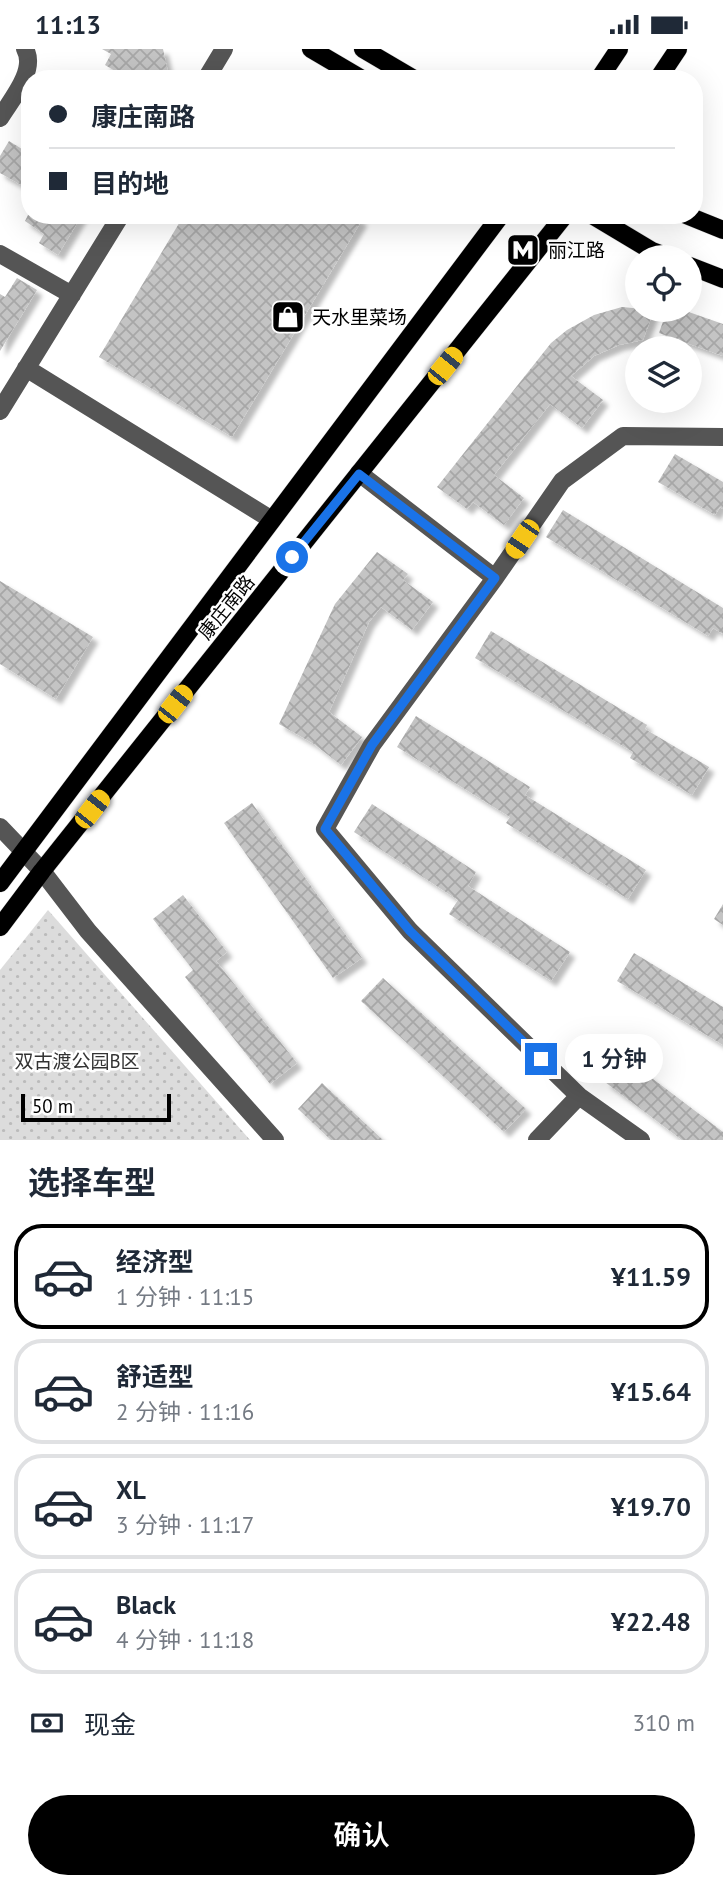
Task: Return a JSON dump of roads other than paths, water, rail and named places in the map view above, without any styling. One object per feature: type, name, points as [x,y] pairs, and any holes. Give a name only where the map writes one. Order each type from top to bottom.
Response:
[{"type":"main road","points":[[311,49],[347,70]]},
{"type":"main road","points":[[363,49],[399,70]]},
{"type":"main road","points":[[605,70],[619,49]]},
{"type":"main road","points":[[664,70],[678,49]]},
{"type":"main road","points":[[703,222],[723,230]]},
{"type":"main road","name":"康庄南路","points":[[0,883],[493,224]]},
{"type":"main road","name":"康庄南路","points":[[0,927],[558,224]]},
{"type":"main road","points":[[607,224],[642,245]]},
{"type":"main road","points":[[702,271],[723,279]]},
{"type":"street","points":[[25,49],[29,55],[26,70]]},
{"type":"street","points":[[211,70],[224,49]]},
{"type":"street","points":[[0,118],[21,82]]},
{"type":"street","points":[[0,411],[115,224]]},
{"type":"street","points":[[0,254],[72,295]]},
{"type":"street","points":[[26,368],[272,520]]},
{"type":"street","points":[[641,1140],[579,1096],[410,931],[325,829],[372,745],[495,578],[562,481],[623,436],[723,437]]},
{"type":"street","points":[[359,474],[495,578]]},
{"type":"street","points":[[0,827],[42,871],[88,931],[275,1140]]},
{"type":"street","points":[[537,1140],[579,1096]]},
{"type":"place","name":"丽江路","points":[[523,250]]},
{"type":"place","name":"天水里菜场","points":[[288,317]]},
{"type":"park label","name":"双古渡公园B区","points":[[77,1061]]}]
